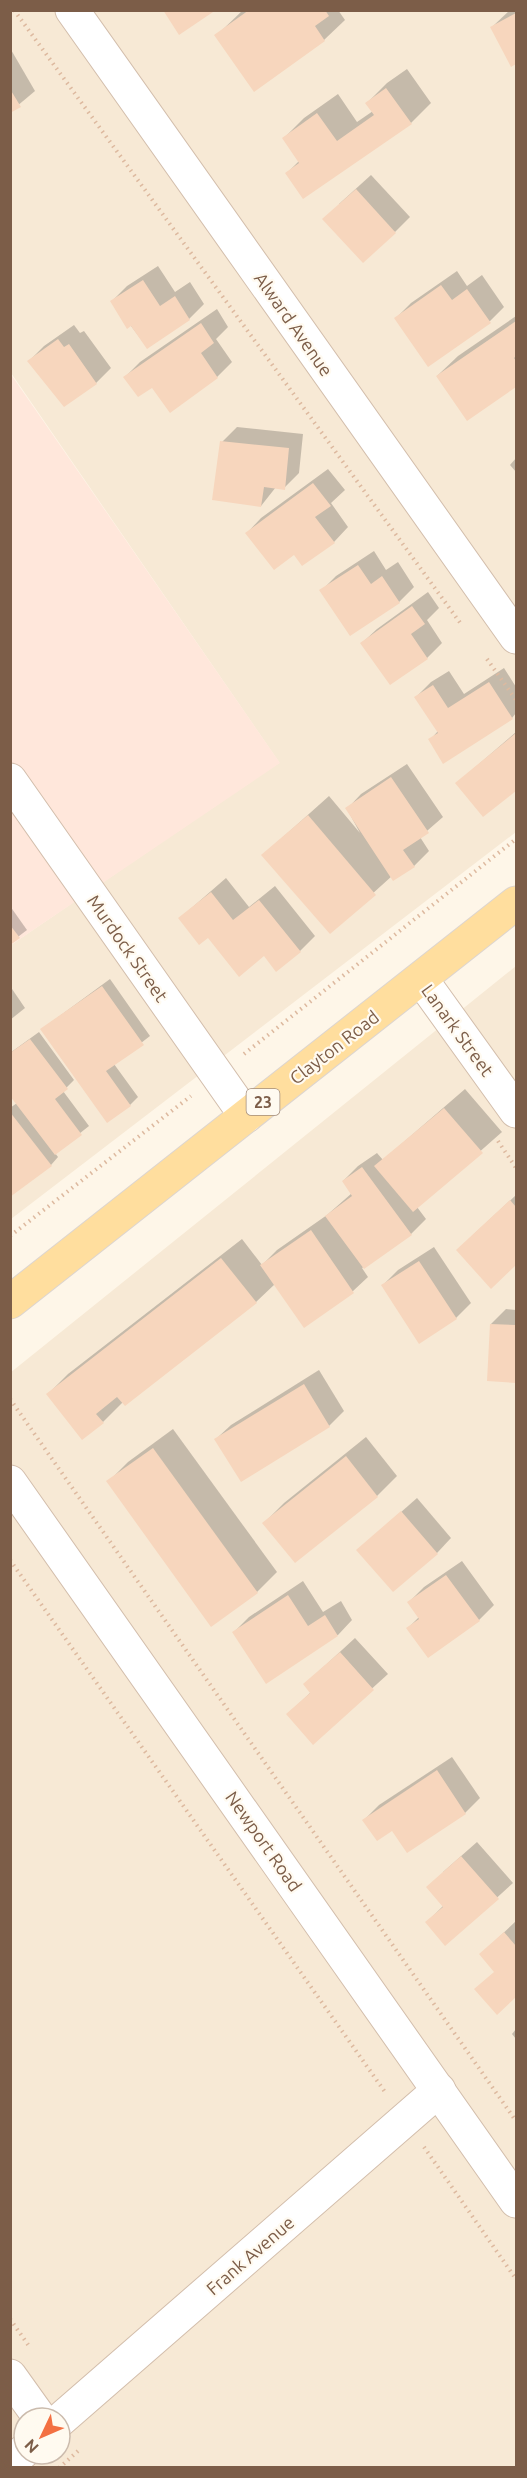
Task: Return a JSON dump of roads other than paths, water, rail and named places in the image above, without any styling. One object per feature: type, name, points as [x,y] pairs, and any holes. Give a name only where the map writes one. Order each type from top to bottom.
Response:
[{"type":"main road","name":"Clayton Road","points":[[10,1302],[516,903]]},
{"type":"street","name":"Alward Avenue","points":[[72,10],[516,637]]},
{"type":"street","name":"Murdock Street","points":[[10,780],[246,1116]]},
{"type":"street","name":"Lanark Street","points":[[421,978],[516,1111]]},
{"type":"street","name":"Newport Road","points":[[10,1482],[516,2201]]},
{"type":"street","name":"Frank Avenue","points":[[72,2410],[439,2090]]},
{"type":"street","points":[[10,2376],[31,2406]]}]
